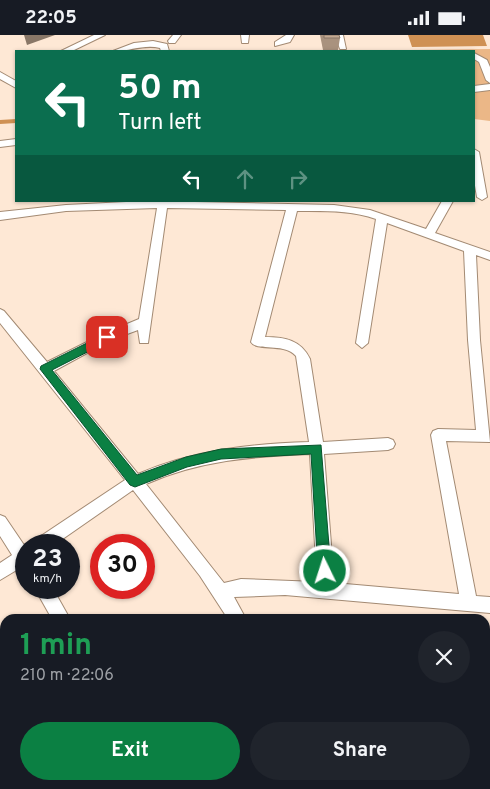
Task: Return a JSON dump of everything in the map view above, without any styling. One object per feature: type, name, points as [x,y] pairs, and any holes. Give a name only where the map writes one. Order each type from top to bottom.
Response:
[{"type":"street","points":[[66,50],[101,35]]},
{"type":"street","points":[[278,44],[287,40],[290,35]]},
{"type":"street","points":[[339,35],[343,47]]},
{"type":"street","points":[[120,50],[132,46],[157,45],[164,46],[165,50]]},
{"type":"street","points":[[475,56],[483,60],[490,80]]},
{"type":"street","points":[[1,76],[15,71]]},
{"type":"street","points":[[1,76],[15,84]]},
{"type":"street","points":[[475,89],[490,87]]},
{"type":"street","points":[[0,144],[15,143]]},
{"type":"street","points":[[475,158],[482,197]]},
{"type":"street","points":[[144,340],[163,202]]},
{"type":"street","points":[[0,216],[67,205],[163,202],[348,209],[382,217],[490,256]]},
{"type":"street","points":[[429,234],[447,202]]},
{"type":"street","points":[[293,206],[256,342],[294,345],[302,352],[308,373],[317,449],[326,589]]},
{"type":"street","points":[[362,343],[382,217]]},
{"type":"street","points":[[469,603],[438,435],[487,436],[474,341],[470,249]]},
{"type":"street","points":[[0,315],[135,481],[221,591],[235,614]]},
{"type":"street","points":[[45,369],[107,337],[145,322]]},
{"type":"street","points":[[57,534],[135,481],[186,462],[221,454],[388,444]]},
{"type":"street","points":[[0,522],[15,544]]},
{"type":"street","points":[[0,572],[15,564]]},
{"type":"street","points":[[221,591],[241,587],[326,589],[490,605]]},
{"type":"street","points":[[50,599],[59,614]]},
{"type":"shaded area","points":[[408,35],[483,35],[487,46],[412,47]]},
{"type":"shaded area","points":[[490,49],[490,121],[475,119],[475,50],[412,50]]},
{"type":"building","points":[[324,35],[339,35],[340,38],[324,38]]},
{"type":"waterway","points":[[0,122],[15,121]]},
{"type":"route","points":[[107,337],[45,369],[135,481],[186,462],[221,454],[317,449],[325,571]]}]
